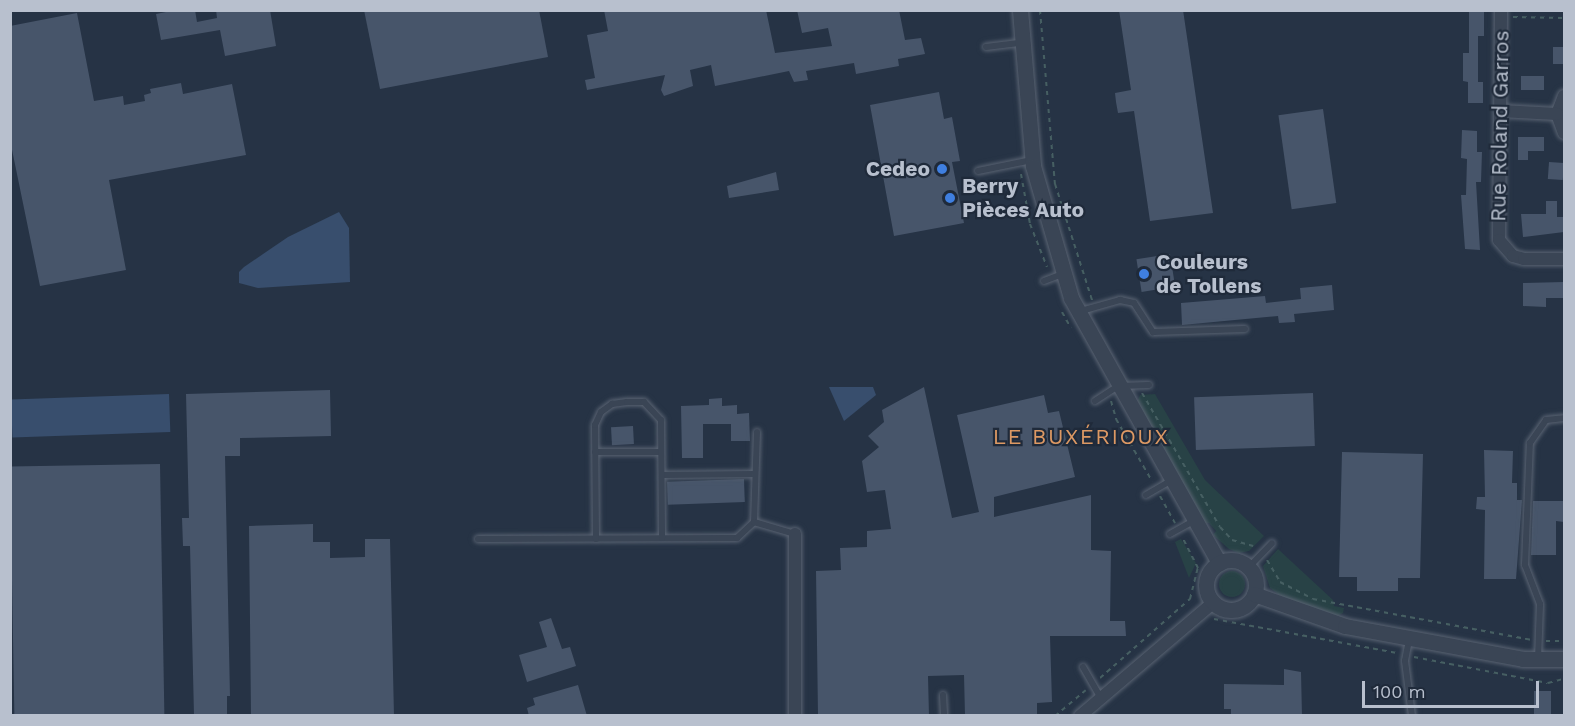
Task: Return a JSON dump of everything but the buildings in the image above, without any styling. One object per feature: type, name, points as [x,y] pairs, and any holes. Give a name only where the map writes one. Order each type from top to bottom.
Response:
[{"type":"street","points":[[1020,10],[1032,160],[1063,274],[1077,313],[1219,563]]},
{"type":"street","name":"Rue Roland Garros","points":[[1501,13],[1498,240],[1513,256],[1524,259],[1564,259]]},
{"type":"street","points":[[1564,96],[1557,114],[1564,133]]},
{"type":"street","points":[[1500,111],[1557,114]]},
{"type":"street","points":[[795,534],[795,716]]},
{"type":"street","points":[[1234,560],[1249,567],[1256,580],[1254,594],[1236,609],[1214,602],[1207,581],[1219,563],[1234,560]]},
{"type":"street","points":[[1254,594],[1304,615],[1409,639],[1538,660],[1564,659]]},
{"type":"street","points":[[1080,716],[1214,602]]},
{"type":"lane","points":[[986,47],[1022,43]]},
{"type":"lane","points":[[978,171],[1032,160]]},
{"type":"lane","points":[[1044,281],[1063,274]]},
{"type":"lane","points":[[1077,313],[1093,304],[1120,300],[1134,303],[1154,332],[1245,328]]},
{"type":"lane","points":[[1095,401],[1118,386],[1149,385]]},
{"type":"lane","points":[[596,539],[595,425],[601,412],[612,404],[627,402],[644,402],[655,411],[661,420],[662,538]]},
{"type":"lane","points":[[1538,660],[1540,604],[1525,566],[1530,443],[1546,420],[1564,418]]},
{"type":"lane","points":[[478,539],[737,538],[754,522],[757,432]]},
{"type":"lane","points":[[595,452],[662,452]]},
{"type":"lane","points":[[662,474],[755,474]]},
{"type":"lane","points":[[1146,495],[1173,480]]},
{"type":"lane","points":[[1170,534],[1195,520]]},
{"type":"lane","points":[[754,522],[795,534]]},
{"type":"lane","points":[[1249,567],[1272,543]]},
{"type":"lane","points":[[1409,639],[1407,655],[1412,716]]},
{"type":"lane","points":[[1083,667],[1091,686],[1101,698]]},
{"type":"lane","points":[[943,695],[944,716]]},
{"type":"path","points":[[1501,13],[1564,18]]},
{"type":"path","points":[[1266,559],[1280,582],[1313,599],[1540,641],[1564,641]]},
{"type":"path","points":[[1056,716],[1190,599]]},
{"type":"path","points":[[1214,619],[1548,683],[1563,679]]},
{"type":"green space","points":[[1155,394],[1205,480],[1264,536],[1249,551],[1239,553],[1229,549],[1213,535],[1216,531],[1209,523],[1204,523],[1136,405],[1140,395]]},
{"type":"green space","points":[[1181,539],[1196,563],[1189,578],[1175,542]]},
{"type":"green space","points":[[1278,549],[1333,600],[1334,606],[1344,608],[1343,613],[1337,616],[1286,600],[1270,588],[1263,566]]},
{"type":"green space","points":[[1232,571],[1241,575],[1245,584],[1241,593],[1232,597],[1223,593],[1219,584],[1223,575]]},
{"type":"water","points":[[339,212],[349,228],[350,282],[258,288],[239,283],[239,272],[244,267],[288,237]]},
{"type":"water","points":[[829,387],[873,387],[876,395],[844,421]]},
{"type":"water","points":[[169,394],[170,432],[12,437],[11,400]]},
{"type":"place","name":"Cedeo","points":[[942,169]]},
{"type":"place","name":"Berry Pièces Auto","points":[[950,198]]},
{"type":"place","name":"Couleurs de Tollens","points":[[1144,274]]},
{"type":"district","name":"LE BUXÉRIOUX","points":[[1081,437]]}]
